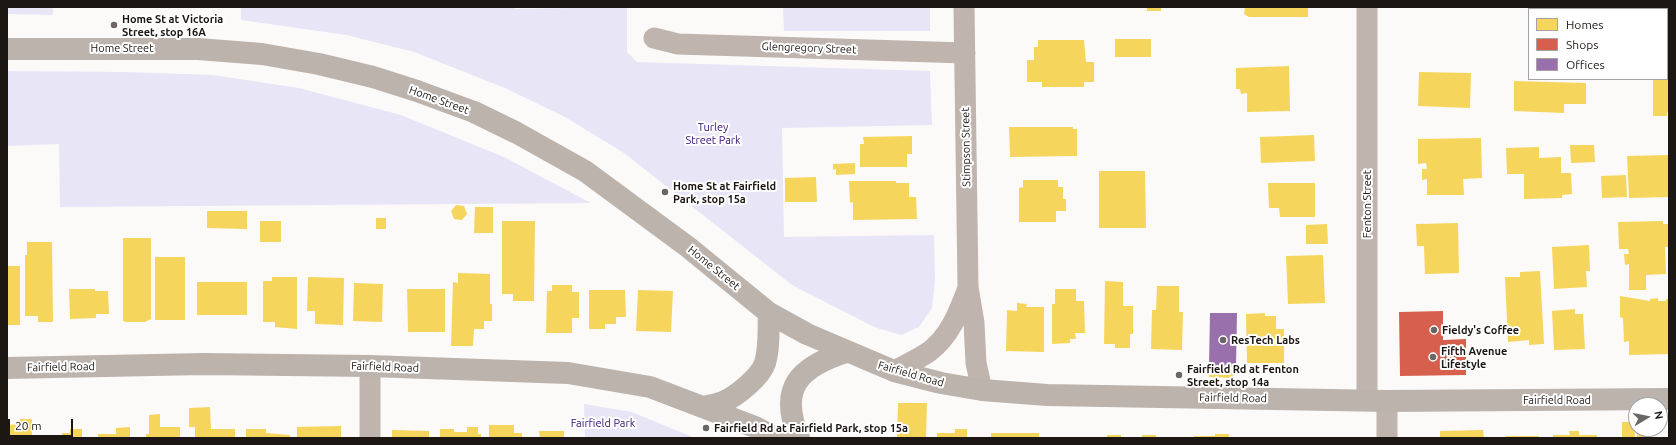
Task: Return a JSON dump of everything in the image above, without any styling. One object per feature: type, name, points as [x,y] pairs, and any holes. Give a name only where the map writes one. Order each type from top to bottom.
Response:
[{"type":"main road","name":"Home Street","points":[[7,49],[191,49],[262,54],[327,66],[374,77],[410,89],[474,112],[517,133],[585,171],[688,247],[769,313],[807,334]]},
{"type":"main road","points":[[704,407],[725,401],[740,391],[754,379],[765,364],[768,347],[769,313]]},
{"type":"main road","name":"Fairfield Road","points":[[807,334],[846,352],[894,371],[941,383],[982,390],[1047,395],[1377,401],[1669,399]]},
{"type":"main road","points":[[798,438],[792,424],[790,405],[794,389],[800,376],[814,365],[827,358],[846,352]]},
{"type":"main road","name":"Fairfield Road","points":[[7,368],[203,364],[370,366],[568,374],[650,387],[755,427],[776,438]]},
{"type":"street","name":"Stimpson Street","points":[[964,7],[968,287],[974,323],[976,363],[982,390]]},
{"type":"street","name":"Fenton Street","points":[[1367,7],[1377,401],[1387,438]]},
{"type":"street","name":"Glengregory Street","points":[[654,38],[678,44],[965,53]]},
{"type":"street","name":"Stimpson Street","points":[[894,371],[929,352],[943,338],[954,323],[968,287]]},
{"type":"street","points":[[370,366],[370,438]]},
{"type":"green space","points":[[7,7],[53,7],[53,15],[7,14]]},
{"type":"green space","name":"Turley Street Park","points":[[241,7],[515,7],[515,9],[627,7],[627,52],[637,62],[930,71],[932,125],[782,128],[784,237],[934,235],[935,282],[932,308],[919,327],[901,335],[874,327],[792,285],[624,153],[565,117],[505,88],[414,52],[346,35],[241,20]]},
{"type":"green space","points":[[783,7],[930,7],[930,31],[784,31]]},
{"type":"green space","points":[[7,71],[126,72],[213,75],[299,88],[401,115],[504,157],[591,203],[60,207],[59,144],[7,146]]},
{"type":"green space","name":"Fairfield Park","points":[[584,404],[632,412],[695,438],[585,438]]},
{"type":"building: Homes","points":[[1147,7],[1161,7],[1161,11],[1147,11]]},
{"type":"building: Homes","points":[[1245,7],[1308,7],[1308,17],[1249,17],[1244,14]]},
{"type":"building: Homes","points":[[1115,39],[1151,39],[1151,57],[1115,57]]},
{"type":"building: Homes","points":[[1038,40],[1084,40],[1086,62],[1094,62],[1094,82],[1084,82],[1084,87],[1042,87],[1042,82],[1027,82],[1027,60],[1034,60],[1034,47],[1038,47]]},
{"type":"building: Homes","points":[[1289,66],[1290,111],[1247,112],[1247,93],[1241,94],[1240,89],[1236,89],[1236,68]]},
{"type":"building: Homes","points":[[1669,70],[1669,112],[1667,112],[1667,116],[1653,116],[1653,80],[1668,80]]},
{"type":"building: Homes","points":[[1419,72],[1471,73],[1470,108],[1418,106]]},
{"type":"building: Homes","points":[[1514,81],[1586,83],[1586,104],[1564,104],[1564,113],[1514,111]]},
{"type":"building: Homes","points":[[1009,127],[1073,127],[1073,129],[1077,129],[1077,156],[1010,157]]},
{"type":"building: Homes","points":[[1314,135],[1315,161],[1261,163],[1260,137]]},
{"type":"building: Homes","points":[[912,136],[912,154],[907,154],[907,167],[860,167],[860,144],[864,144],[863,137]]},
{"type":"building: Homes","points":[[1481,138],[1482,178],[1463,179],[1464,195],[1427,195],[1427,179],[1422,180],[1422,169],[1427,169],[1426,163],[1418,164],[1418,139]]},
{"type":"building: Homes","points":[[1570,145],[1594,145],[1595,162],[1571,163]]},
{"type":"building: Homes","points":[[1539,147],[1539,158],[1561,157],[1561,173],[1571,173],[1572,194],[1562,195],[1562,198],[1524,199],[1524,174],[1507,174],[1506,148]]},
{"type":"building: Homes","points":[[1669,155],[1669,197],[1629,198],[1627,156]]},
{"type":"building: Homes","points":[[855,163],[855,174],[836,175],[836,169],[833,170],[833,164]]},
{"type":"building: Homes","points":[[1099,171],[1145,171],[1146,228],[1099,228]]},
{"type":"building: Homes","points":[[1626,175],[1627,197],[1602,198],[1601,176]]},
{"type":"building: Homes","points":[[816,177],[817,202],[785,202],[785,178]]},
{"type":"building: Homes","points":[[1023,180],[1058,180],[1058,187],[1063,187],[1063,199],[1066,199],[1066,211],[1056,211],[1056,222],[1019,222],[1019,188],[1023,187]]},
{"type":"building: Homes","points":[[849,181],[896,181],[896,183],[909,183],[909,197],[916,197],[917,219],[853,220],[853,202],[850,203]]},
{"type":"building: Homes","points":[[1268,183],[1315,183],[1315,217],[1280,217],[1279,208],[1269,208]]},
{"type":"building: Homes","points":[[456,205],[464,206],[467,214],[462,220],[454,219],[451,211]]},
{"type":"building: Homes","points":[[475,207],[493,207],[493,233],[474,233]]},
{"type":"building: Homes","points":[[207,211],[247,211],[247,229],[207,228]]},
{"type":"building: Homes","points":[[376,218],[386,218],[386,229],[376,229]]},
{"type":"building: Homes","points":[[260,221],[281,221],[281,242],[260,242]]},
{"type":"building: Homes","points":[[502,221],[535,221],[534,301],[513,301],[513,294],[502,294]]},
{"type":"building: Homes","points":[[1663,221],[1663,224],[1669,224],[1669,247],[1665,247],[1666,274],[1646,275],[1646,290],[1629,290],[1629,264],[1625,265],[1624,254],[1629,254],[1628,249],[1619,249],[1618,222]]},
{"type":"building: Homes","points":[[1458,223],[1459,273],[1425,274],[1424,246],[1417,246],[1416,224]]},
{"type":"building: Homes","points":[[1327,224],[1328,244],[1306,244],[1306,225]]},
{"type":"building: Homes","points":[[123,238],[151,238],[151,319],[145,322],[123,321]]},
{"type":"building: Homes","points":[[27,242],[52,242],[53,322],[38,322],[38,316],[25,316],[25,255],[27,255]]},
{"type":"building: Homes","points":[[1589,245],[1590,271],[1586,271],[1587,287],[1554,289],[1552,247]]},
{"type":"building: Homes","points":[[1323,255],[1325,303],[1288,304],[1286,256]]},
{"type":"building: Homes","points":[[155,257],[185,257],[185,320],[155,320]]},
{"type":"building: Homes","points":[[7,266],[20,266],[20,325],[7,325]]},
{"type":"building: Homes","points":[[1540,271],[1544,344],[1529,345],[1529,340],[1508,342],[1505,277],[1520,277],[1520,272]]},
{"type":"building: Homes","points":[[458,273],[490,274],[490,304],[492,304],[492,321],[484,321],[484,329],[474,329],[473,346],[451,346],[453,282],[458,283]]},
{"type":"building: Homes","points":[[272,277],[297,277],[297,329],[275,327],[275,322],[263,322],[263,281],[272,281]]},
{"type":"building: Homes","points":[[308,277],[344,278],[343,325],[315,324],[315,311],[307,311]]},
{"type":"building: Homes","points":[[1105,281],[1123,282],[1123,306],[1133,306],[1133,334],[1130,334],[1130,348],[1115,348],[1115,344],[1104,344]]},
{"type":"building: Homes","points":[[197,282],[247,282],[247,315],[197,315]]},
{"type":"building: Homes","points":[[354,283],[383,284],[382,322],[353,321]]},
{"type":"building: Homes","points":[[552,285],[572,285],[572,292],[579,292],[579,318],[572,318],[572,333],[546,333],[547,291],[552,291]]},
{"type":"building: Homes","points":[[1157,286],[1179,286],[1179,312],[1183,312],[1182,350],[1151,349],[1152,310],[1156,310]]},
{"type":"building: Homes","points":[[69,289],[95,289],[95,291],[108,291],[109,314],[96,314],[96,318],[70,319]]},
{"type":"building: Homes","points":[[407,289],[445,289],[445,332],[408,332]]},
{"type":"building: Homes","points":[[1055,289],[1076,289],[1076,301],[1084,301],[1085,333],[1075,333],[1076,339],[1070,339],[1070,343],[1052,344],[1052,304],[1055,304]]},
{"type":"building: Homes","points":[[589,290],[625,290],[626,317],[616,317],[616,324],[605,324],[605,329],[589,329]]},
{"type":"building: Homes","points":[[638,290],[673,291],[671,332],[636,331]]},
{"type":"building: Homes","points":[[1620,296],[1650,301],[1650,299],[1658,298],[1658,301],[1666,301],[1666,299],[1669,299],[1669,354],[1629,355],[1629,341],[1624,342],[1623,318],[1620,317]]},
{"type":"building: Homes","points":[[1017,303],[1027,304],[1026,307],[1044,307],[1044,352],[1006,351],[1007,310],[1017,311]]},
{"type":"building: Homes","points":[[1575,309],[1575,314],[1583,314],[1585,349],[1554,350],[1552,311]]},
{"type":"building: Homes","points":[[1265,313],[1265,316],[1276,316],[1276,329],[1284,329],[1284,363],[1247,363],[1246,314]]},
{"type":"building: Homes","points":[[1209,366],[1233,367],[1233,378],[1209,377]]},
{"type":"building: Homes","points":[[898,403],[927,403],[926,438],[897,438]]},
{"type":"building: Homes","points":[[210,407],[211,429],[235,429],[235,438],[195,438],[195,427],[189,427],[189,408]]},
{"type":"building: Homes","points":[[160,414],[160,427],[180,427],[180,438],[146,438],[146,434],[149,434],[149,415]]},
{"type":"building: Homes","points":[[20,419],[32,419],[32,438],[7,438],[7,425],[20,424]]},
{"type":"building: Homes","points":[[1622,422],[1628,422],[1628,437],[1635,438],[1622,438]]},
{"type":"building: Homes","points":[[489,425],[514,425],[514,433],[522,433],[522,438],[489,438]]},
{"type":"building: Homes","points":[[341,426],[341,438],[297,438],[297,427]]},
{"type":"building: Homes","points":[[130,427],[130,438],[98,438],[98,434],[116,434],[116,428]]},
{"type":"building: Homes","points":[[467,427],[478,427],[478,434],[481,434],[481,438],[440,438],[440,429],[454,429],[454,432],[467,432]]},
{"type":"building: Homes","points":[[70,429],[82,429],[82,438],[49,438],[49,435],[62,435],[62,433],[70,433]]},
{"type":"building: Homes","points":[[246,429],[266,429],[266,433],[290,435],[290,438],[246,438]]},
{"type":"building: Homes","points":[[955,429],[967,429],[967,438],[937,438],[937,433],[955,433]]},
{"type":"building: Homes","points":[[392,430],[429,431],[429,438],[392,438]]},
{"type":"building: Homes","points":[[1483,430],[1484,438],[1440,438],[1440,431]]},
{"type":"building: Homes","points":[[539,431],[564,431],[564,438],[540,438]]},
{"type":"building: Homes","points":[[1569,431],[1579,431],[1579,435],[1597,435],[1597,438],[1553,438],[1553,435],[1570,435]]},
{"type":"building: Homes","points":[[991,433],[1039,433],[1039,438],[991,438]]},
{"type":"building: Homes","points":[[1215,434],[1229,434],[1229,438],[1194,438],[1194,436],[1215,436]]},
{"type":"building: Homes","points":[[1107,435],[1121,435],[1121,438],[1107,438]]},
{"type":"building: Homes","points":[[1142,435],[1156,435],[1156,438],[1142,438]]},
{"type":"building: Homes","points":[[1506,436],[1539,436],[1539,438],[1506,438]]},
{"type":"building: Homes","points":[[1637,437],[1648,437],[1648,438]]},
{"type":"building: Shops","name":"Fifth Avenue Lifestyle","points":[[1443,311],[1443,340],[1466,339],[1466,375],[1400,376],[1399,312]]},
{"type":"building: Offices","name":"ResTech Labs","points":[[1210,313],[1237,313],[1236,367],[1209,366]]},
{"type":"place","name":"Home St at Victoria Street, stop 16A","points":[[114,25]]},
{"type":"place","name":"Home St at Fairfield Park, stop 15a","points":[[665,192]]},
{"type":"place","name":"Fieldy's Coffee","points":[[1434,330]]},
{"type":"place","name":"ResTech Labs","points":[[1223,340]]},
{"type":"place","name":"Fifth Avenue Lifestyle","points":[[1433,357]]},
{"type":"place","name":"Fairfield Rd at Fenton Street, stop 14a","points":[[1179,375]]},
{"type":"place","name":"Fairfield Rd at Fairfield Park, stop 15a","points":[[706,428]]}]
